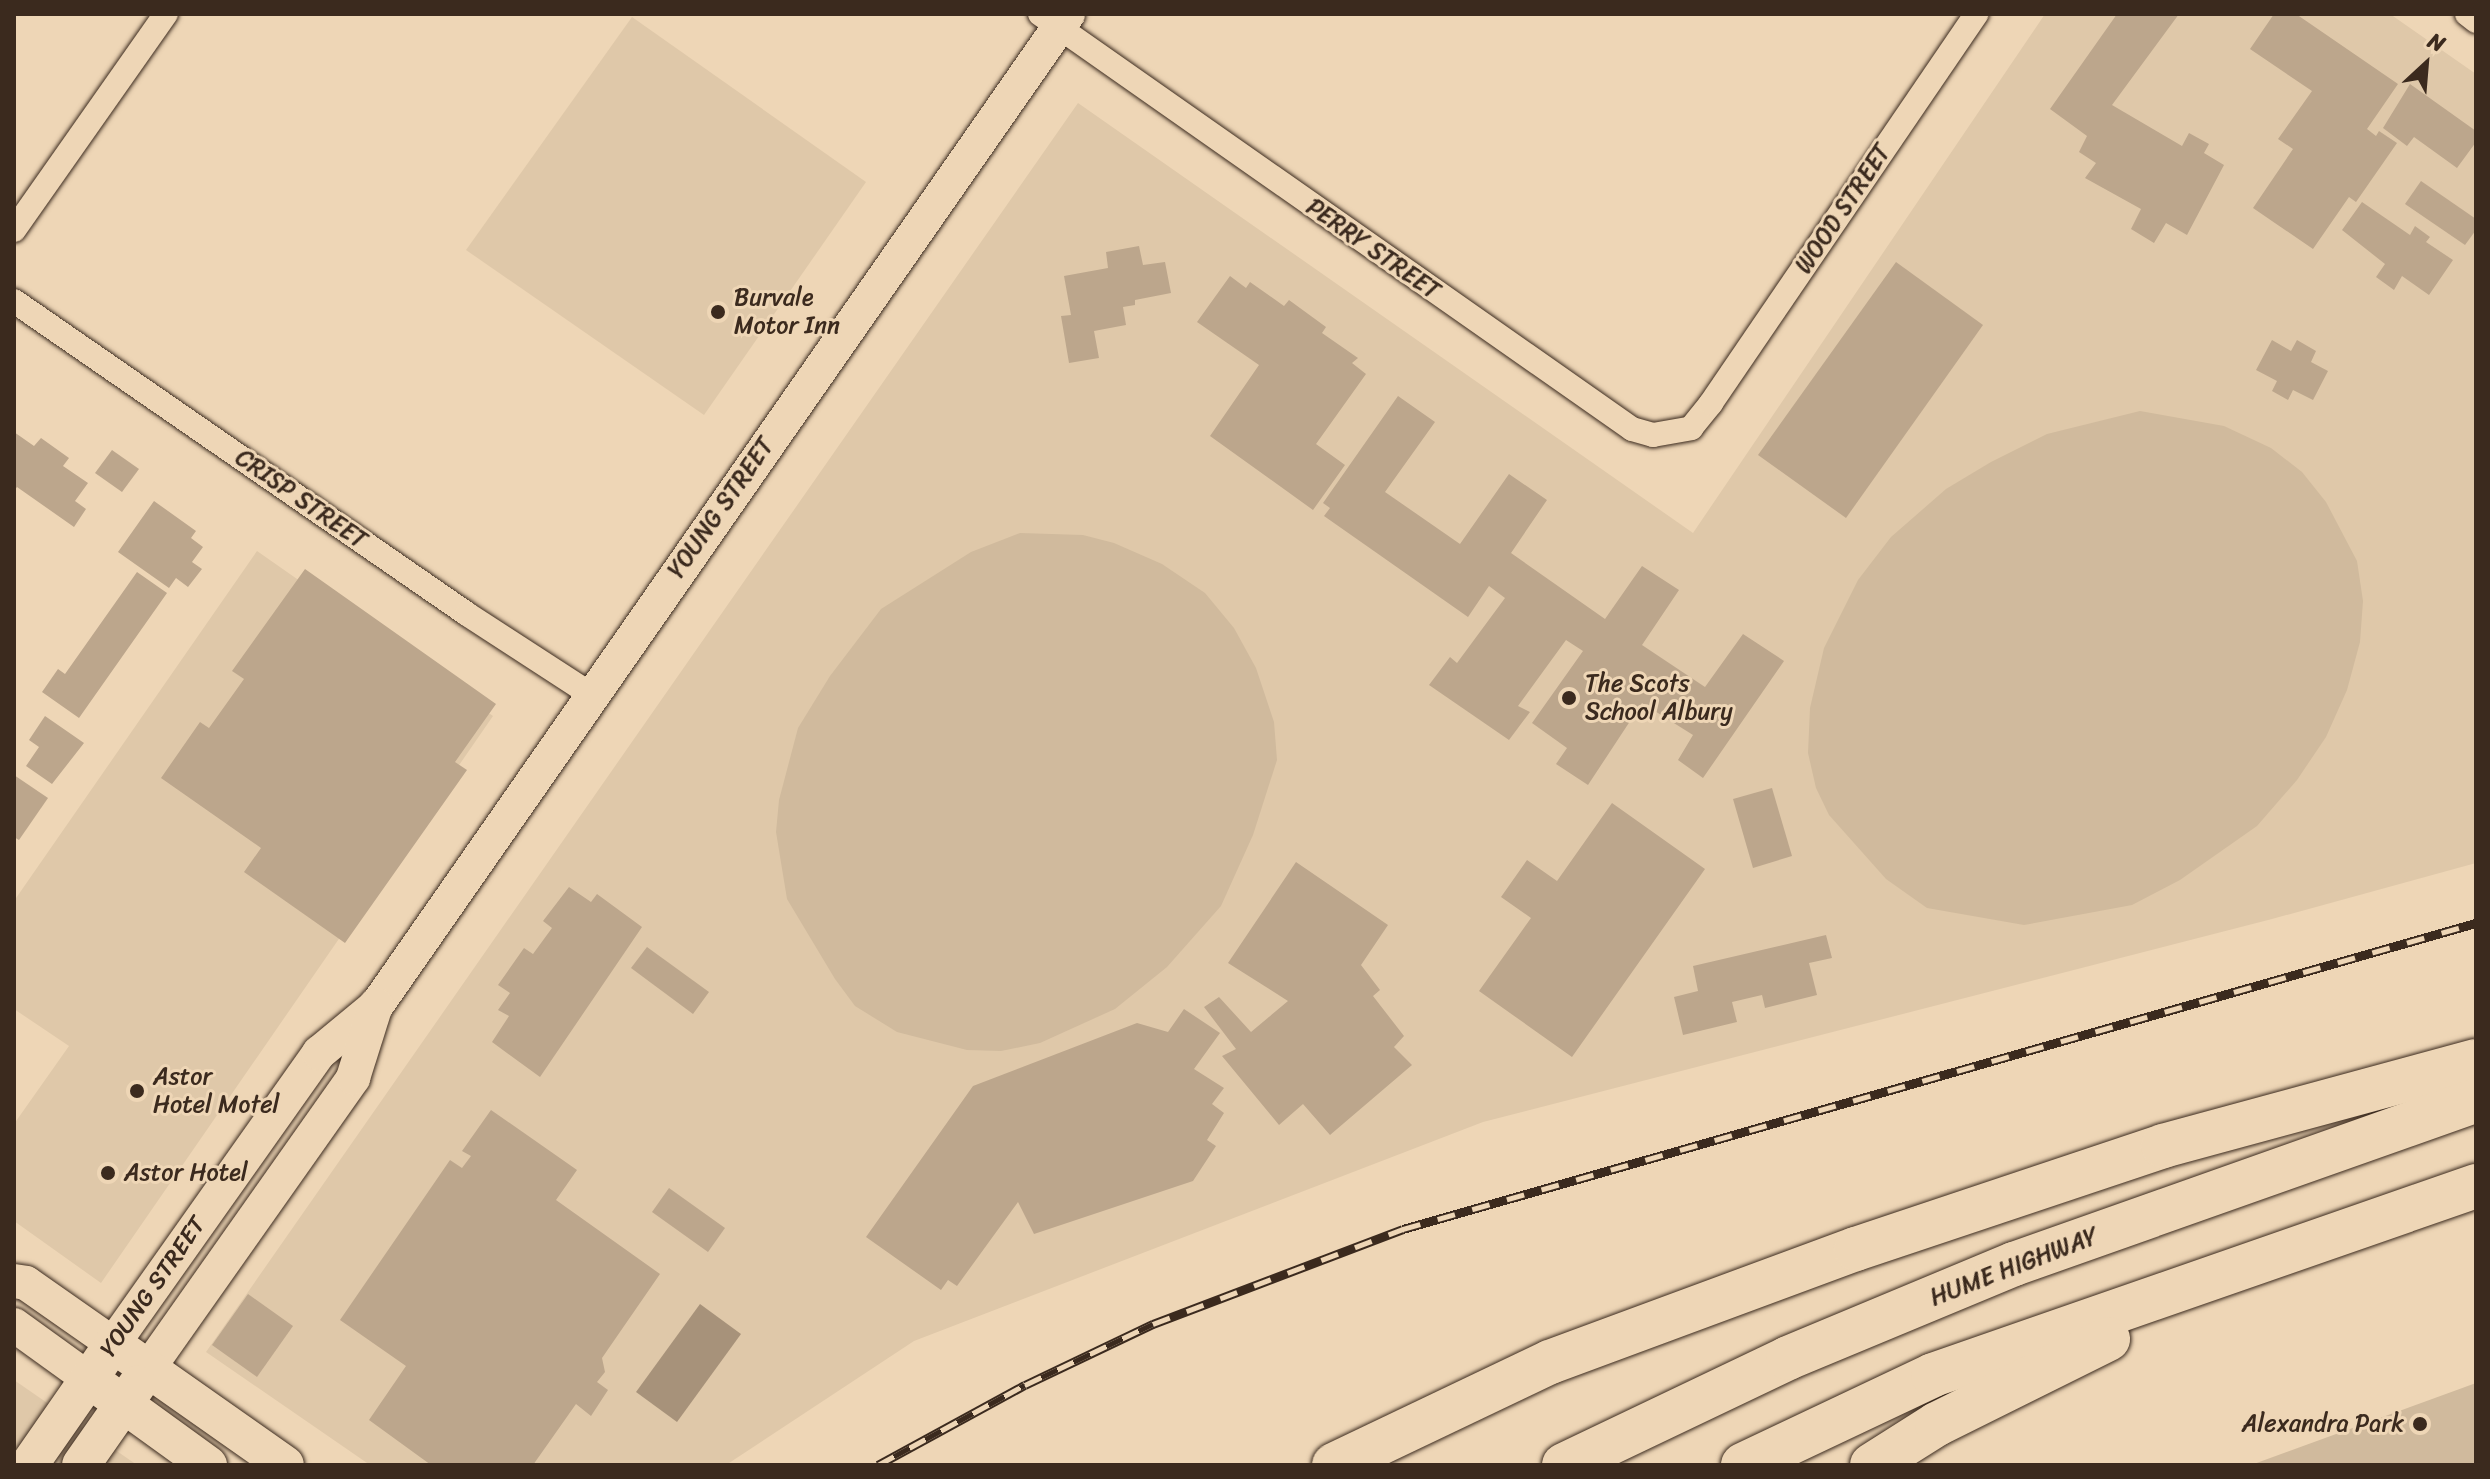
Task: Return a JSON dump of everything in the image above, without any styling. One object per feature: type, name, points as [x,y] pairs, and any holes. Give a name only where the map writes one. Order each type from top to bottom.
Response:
[{"type":"highway","points":[[1334,1465],[1550,1362],[1856,1249],[2163,1146],[2476,1061]]},
{"type":"highway","name":"HUME HIGHWAY","points":[[1564,1465],[1788,1358],[2014,1264],[2476,1100]]},
{"type":"highway","points":[[1743,1465],[1933,1375],[2476,1186]]},
{"type":"highway","points":[[1872,1465],[1937,1424],[2298,1248]]},
{"type":"main road","name":"YOUNG STREET","points":[[29,1465],[319,1053],[377,1005],[1056,18]]},
{"type":"main road","name":"YOUNG STREET","points":[[81,1465],[353,1078],[377,1005]]},
{"type":"main road","points":[[14,1281],[26,1283],[285,1465]]},
{"type":"main road","points":[[14,1325],[208,1465]]},
{"type":"street","points":[[14,230],[166,14]]},
{"type":"street","name":"WOOD STREET","points":[[1711,403],[1976,14]]},
{"type":"street","points":[[2467,14],[2476,21]]},
{"type":"street","name":"PERRY STREET","points":[[1056,18],[1632,429],[1653,435],[1691,428],[1711,403]]},
{"type":"street","name":"CRISP STREET","points":[[14,301],[467,614],[590,694]]},
{"type":"shaded area","name":"The Scots School Albury","points":[[2045,14],[2390,14],[2476,74],[2476,863],[2272,919],[1483,1122],[914,1341],[726,1465],[370,1465],[206,1352],[1078,103],[1693,533]]},
{"type":"shaded area","points":[[632,17],[866,182],[704,415],[466,250]]},
{"type":"shaded area","points":[[2140,411],[2224,426],[2271,448],[2302,472],[2326,502],[2357,561],[2363,601],[2360,642],[2347,690],[2326,737],[2297,780],[2257,826],[2180,880],[2132,905],[2024,925],[1927,908],[1886,879],[1829,815],[1816,788],[1808,753],[1810,708],[1824,648],[1858,580],[1891,537],[1946,489],[2047,434]]},
{"type":"shaded area","points":[[1020,533],[1083,535],[1114,543],[1162,564],[1205,593],[1234,628],[1256,668],[1274,722],[1277,760],[1253,835],[1221,906],[1167,967],[1115,1009],[1040,1043],[1001,1051],[967,1050],[897,1032],[855,1006],[787,899],[776,832],[779,800],[798,728],[830,676],[881,609],[971,552]]},
{"type":"shaded area","points":[[257,551],[493,716],[101,1283],[14,1221],[14,1124],[69,1046],[14,1009],[14,901]]},
{"type":"shaded area","points":[[700,1304],[741,1334],[677,1422],[636,1392]]},
{"type":"shaded area","points":[[14,1380],[137,1465],[14,1465]]},
{"type":"shaded area","name":"Alexandra Park","points":[[2476,1383],[2476,1465],[2251,1465]]},
{"type":"building","points":[[2117,14],[2179,14],[2112,105],[2182,146],[2189,133],[2209,144],[2204,153],[2224,165],[2187,235],[2166,223],[2154,243],[2131,229],[2141,209],[2085,178],[2096,163],[2079,152],[2087,136],[2050,109]]},
{"type":"building","points":[[2274,14],[2296,14],[2398,84],[2367,129],[2376,136],[2379,131],[2397,143],[2356,202],[2349,197],[2313,249],[2253,208],[2293,149],[2278,139],[2312,91],[2250,49]]},
{"type":"building","points":[[2410,84],[2476,131],[2476,142],[2457,168],[2414,137],[2407,146],[2383,128]]},
{"type":"building","points":[[2421,181],[2476,219],[2476,230],[2465,245],[2405,204]]},
{"type":"building","points":[[2362,202],[2410,235],[2415,226],[2430,237],[2426,242],[2453,260],[2429,295],[2402,276],[2394,290],[2376,277],[2385,264],[2342,230]]},
{"type":"building","points":[[1139,246],[1143,265],[1165,262],[1171,293],[1135,300],[1135,305],[1123,307],[1126,325],[1094,331],[1099,358],[1069,363],[1061,316],[1071,315],[1064,276],[1108,268],[1106,252]]},
{"type":"building","points":[[1896,262],[1983,325],[1846,518],[1758,455]]},
{"type":"building","points":[[1230,276],[1246,288],[1250,282],[1284,306],[1289,300],[1326,327],[1322,333],[1358,358],[1352,363],[1366,374],[1316,444],[1345,465],[1313,510],[1210,436],[1259,365],[1197,322]]},
{"type":"building","points":[[2272,340],[2291,351],[2297,340],[2316,351],[2311,362],[2328,371],[2313,400],[2293,390],[2288,400],[2272,391],[2277,381],[2256,370]]},
{"type":"building","points":[[1398,396],[1435,422],[1385,492],[1460,544],[1509,474],[1547,500],[1511,553],[1605,619],[1642,566],[1679,590],[1642,645],[1705,687],[1743,634],[1784,661],[1703,778],[1678,760],[1693,735],[1642,703],[1588,785],[1556,764],[1567,748],[1532,723],[1583,651],[1566,640],[1518,706],[1530,712],[1509,740],[1429,685],[1450,657],[1457,663],[1505,598],[1489,586],[1468,617],[1324,516],[1330,508],[1323,503]]},
{"type":"building","points":[[14,432],[34,446],[41,438],[69,458],[63,466],[88,483],[75,501],[86,509],[74,527],[17,487],[14,491]]},
{"type":"building","points":[[112,450],[139,469],[122,492],[95,473]]},
{"type":"building","points":[[154,501],[196,531],[191,538],[203,547],[192,562],[202,569],[188,587],[176,578],[169,588],[118,552]]},
{"type":"building","points":[[305,569],[496,704],[455,762],[467,770],[345,943],[244,872],[261,848],[161,778],[200,722],[209,728],[244,679],[232,671]]},
{"type":"building","points":[[137,572],[167,593],[79,718],[42,692],[58,669],[65,674]]},
{"type":"building","points":[[45,716],[84,743],[52,784],[26,766],[39,747],[29,740]]},
{"type":"building","points":[[14,775],[48,798],[19,840],[14,837]]},
{"type":"building","points":[[1772,788],[1792,856],[1753,868],[1733,799]]},
{"type":"building","points":[[1612,803],[1705,869],[1572,1057],[1479,991],[1531,918],[1501,897],[1527,860],[1557,881]]},
{"type":"building","points":[[1296,862],[1388,925],[1361,965],[1380,990],[1373,996],[1404,1036],[1394,1047],[1412,1065],[1330,1135],[1303,1104],[1279,1125],[1222,1056],[1236,1049],[1204,1007],[1219,997],[1251,1032],[1288,1001],[1228,963]]},
{"type":"building","points":[[569,887],[591,902],[597,894],[642,927],[540,1077],[492,1042],[509,1016],[498,1010],[510,993],[498,985],[524,948],[533,954],[552,928],[543,921]]},
{"type":"building","points":[[1826,935],[1832,958],[1809,963],[1817,995],[1765,1008],[1762,995],[1732,1002],[1737,1022],[1683,1035],[1674,997],[1698,991],[1693,966]]},
{"type":"building","points":[[647,947],[709,992],[693,1014],[631,968]]},
{"type":"building","points":[[1184,1009],[1220,1033],[1194,1069],[1224,1088],[1212,1104],[1224,1113],[1207,1140],[1216,1146],[1193,1181],[1034,1234],[1018,1202],[957,1286],[948,1280],[941,1290],[866,1237],[973,1086],[1137,1023],[1168,1032]]},
{"type":"building","points":[[491,1110],[577,1170],[556,1200],[660,1274],[602,1358],[605,1372],[597,1382],[608,1390],[591,1416],[576,1404],[533,1465],[431,1465],[369,1420],[406,1366],[340,1320],[450,1160],[462,1168],[471,1156],[462,1151]]},
{"type":"building","points":[[669,1188],[725,1228],[708,1252],[652,1212]]},
{"type":"building","points":[[248,1294],[293,1326],[257,1377],[212,1345]]},
{"type":"railway","points":[[878,1465],[1025,1385],[1153,1324],[1403,1229],[2476,923]]},
{"type":"place","name":"Burvale Motor Inn","points":[[718,312]]},
{"type":"place","name":"The Scots School Albury","points":[[1569,698]]},
{"type":"place","name":"Astor Hotel Motel","points":[[137,1091]]},
{"type":"place","name":"Astor Hotel","points":[[108,1173]]},
{"type":"place","name":"Alexandra Park","points":[[2420,1424]]}]
